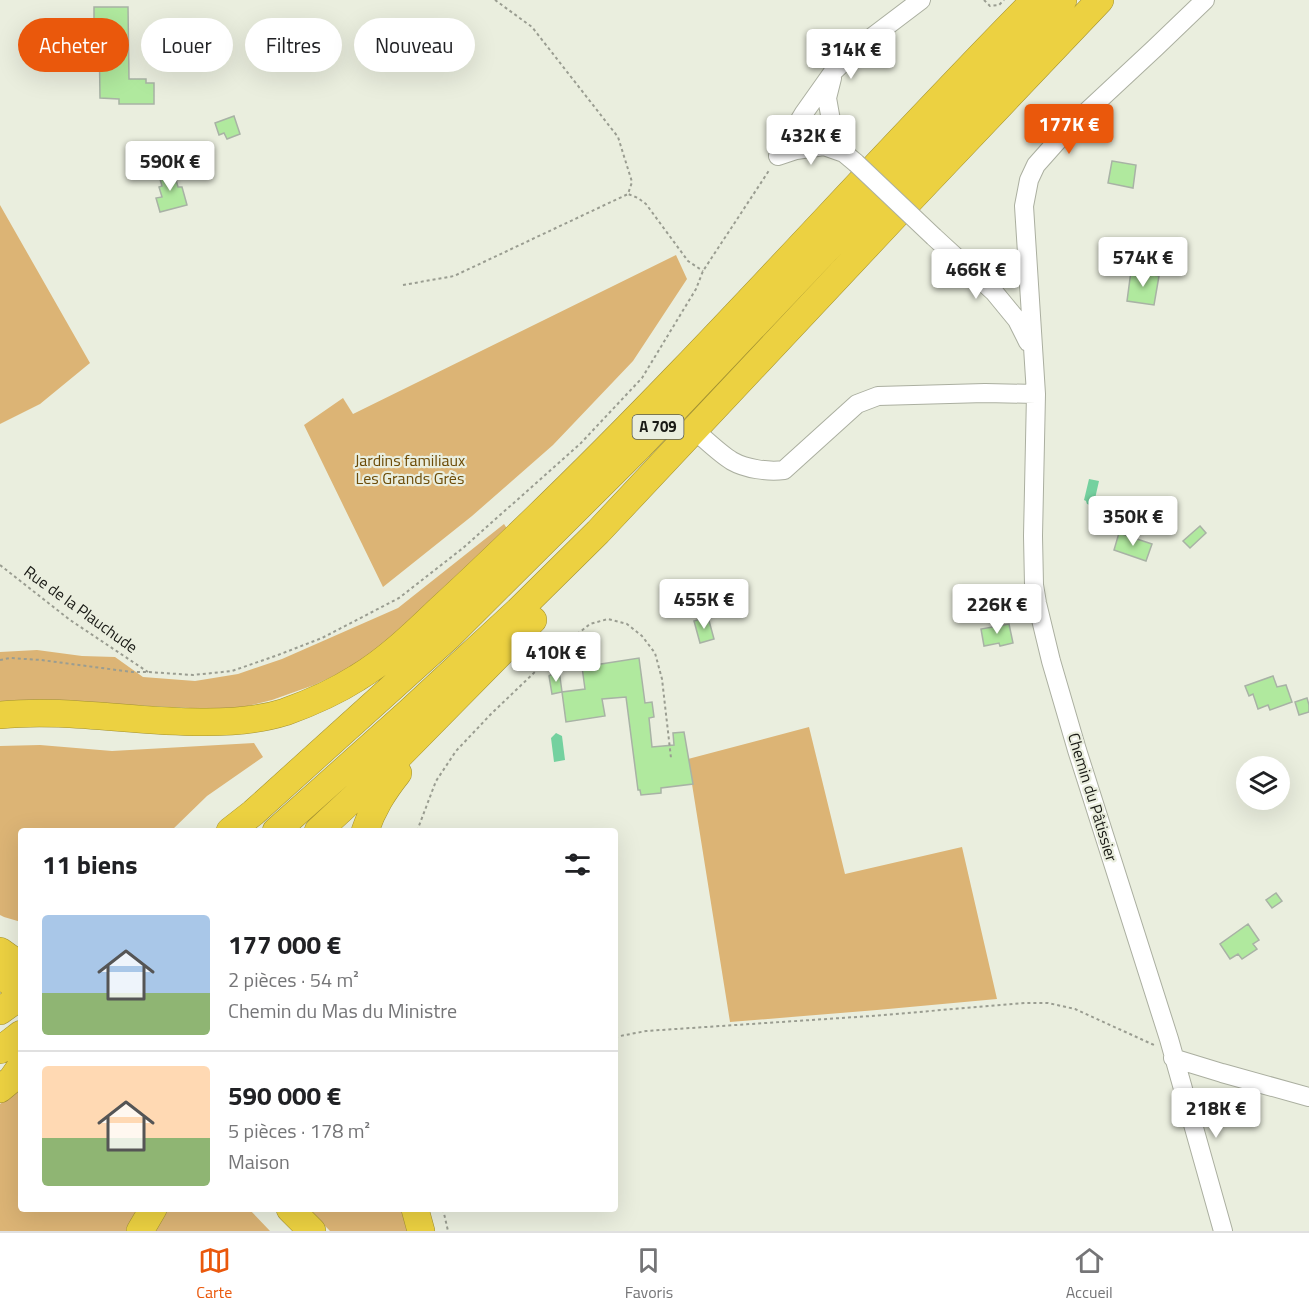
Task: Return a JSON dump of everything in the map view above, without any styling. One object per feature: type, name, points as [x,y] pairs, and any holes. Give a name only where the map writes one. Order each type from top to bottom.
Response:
[{"type":"highway","points":[[0,716],[48,713],[178,723],[232,722],[283,712],[328,694],[359,677],[389,655],[428,621],[651,405],[958,77],[1035,0]]},
{"type":"highway","name":"A 709","points":[[234,828],[449,636],[639,447],[1063,0]]},
{"type":"highway","name":"A 709","points":[[279,828],[418,704],[518,611],[598,532],[1100,0]]},
{"type":"highway","points":[[321,828],[402,753],[584,567],[598,532]]},
{"type":"highway","points":[[366,828],[373,809],[385,789],[443,722],[456,699]]},
{"type":"highway","points":[[0,951],[18,964]]},
{"type":"highway","points":[[0,975],[18,988]]},
{"type":"highway","points":[[0,1011],[18,998]]},
{"type":"highway","points":[[0,1050],[18,1036]]},
{"type":"highway","points":[[0,1078],[18,1067]]},
{"type":"highway","points":[[0,1089],[12,1079],[18,1070]]},
{"type":"highway","points":[[140,1231],[151,1212]]},
{"type":"highway","points":[[272,1212],[289,1231]]},
{"type":"highway","points":[[293,1212],[312,1231]]},
{"type":"highway","points":[[417,1212],[421,1231]]},
{"type":"street","points":[[778,156],[804,113],[834,72],[859,47],[921,0]]},
{"type":"street","name":"Chemin du Pâtissier","points":[[1205,0],[1068,129],[1036,165],[1029,180],[1024,206],[1036,394],[1033,536],[1034,585],[1037,603],[1077,750],[1147,968],[1223,1231]]},
{"type":"street","points":[[834,72],[827,98],[832,126],[850,158],[994,292],[1017,320],[1032,353]]},
{"type":"street","points":[[778,156],[796,150],[824,146],[850,158]]},
{"type":"street","points":[[694,430],[732,460],[745,466],[771,472],[784,470],[857,404],[878,396],[1036,394]]},
{"type":"street","points":[[1173,1058],[1309,1097]]},
{"type":"path","points":[[495,0],[532,27],[618,137],[632,182],[628,195]]},
{"type":"path","points":[[984,0],[990,6],[999,5],[1004,0]]},
{"type":"path","points":[[0,660],[10,658],[41,660],[132,672],[193,675],[232,671],[322,638],[399,598],[463,548],[580,444],[642,378],[696,289],[703,271],[778,156]]},
{"type":"path","points":[[403,285],[454,276],[628,195],[646,204],[688,261],[703,271]]},
{"type":"path","name":"Rue de la Plauchude","points":[[0,565],[70,620],[148,672]]},
{"type":"path","points":[[418,828],[436,781],[456,751],[561,647],[590,624],[608,619],[627,624],[642,636],[655,653],[662,679],[671,758]]},
{"type":"path","points":[[618,1036],[646,1031],[1048,1003],[1075,1009],[1150,1042],[1173,1058]]},
{"type":"path","points":[[444,1212],[448,1231]]},
{"type":"green space","points":[[0,205],[90,363],[40,404],[0,424]]},
{"type":"green space","name":"Jardins familiaux Les Grands Grès","points":[[676,255],[687,279],[633,361],[553,445],[472,516],[383,587],[304,425],[343,398],[353,414]]},
{"type":"green space","points":[[504,524],[508,530],[407,627],[348,669],[314,685],[272,700],[231,710],[110,704],[0,703],[0,652],[37,650],[82,656],[115,657],[143,677],[195,681],[238,674],[282,659],[398,608]]},
{"type":"green space","points":[[809,727],[845,874],[962,847],[997,999],[730,1022],[688,759]]},
{"type":"green space","points":[[254,743],[263,757],[207,796],[174,828],[18,828],[18,921],[0,915],[0,746],[40,745],[112,751]]},
{"type":"green space","points":[[18,1089],[18,1212],[139,1212],[127,1231],[0,1231],[0,1104]]},
{"type":"green space","points":[[165,1212],[252,1212],[270,1231],[153,1231]]},
{"type":"green space","points":[[312,1212],[410,1212],[414,1231],[330,1231]]},
{"type":"shaded area","points":[[1089,479],[1099,481],[1094,503],[1090,505],[1084,500]]},
{"type":"shaded area","points":[[556,733],[562,736],[565,760],[554,762],[551,738]]},
{"type":"building","points":[[94,7],[128,7],[128,18],[94,18]]},
{"type":"building","points":[[100,72],[129,72],[129,79],[146,79],[146,83],[154,83],[154,104],[119,104],[119,99],[100,98]]},
{"type":"building","points":[[234,116],[240,134],[227,139],[224,133],[219,135],[215,123]]},
{"type":"building","points":[[1112,161],[1136,165],[1133,188],[1108,183]]},
{"type":"building","points":[[173,168],[178,187],[182,187],[187,205],[160,212],[156,198],[162,197],[159,187],[162,186],[158,172]]},
{"type":"building","points":[[1131,271],[1159,276],[1154,305],[1127,301]]},
{"type":"building","points":[[1200,526],[1206,533],[1190,548],[1183,541]]},
{"type":"building","points":[[1119,533],[1152,544],[1146,561],[1114,550]]},
{"type":"building","points":[[708,617],[714,639],[700,643],[694,621]]},
{"type":"building","points":[[1009,624],[1013,643],[984,646],[981,629]]},
{"type":"building","points":[[639,658],[645,703],[652,702],[654,717],[649,718],[652,747],[674,745],[673,733],[684,732],[693,784],[661,788],[661,793],[641,795],[638,790],[626,697],[602,699],[605,716],[566,722],[562,692],[585,689],[582,667]]},
{"type":"building","points":[[559,670],[562,692],[552,694],[549,676]]},
{"type":"building","points":[[1273,676],[1277,687],[1286,685],[1292,702],[1270,710],[1268,705],[1258,709],[1253,694],[1249,696],[1245,686]]},
{"type":"building","points":[[1307,698],[1309,712],[1299,715],[1295,702]]},
{"type":"building","points":[[1276,893],[1282,901],[1272,908],[1266,900]]},
{"type":"building","points":[[1248,924],[1259,940],[1253,944],[1257,949],[1242,959],[1238,954],[1230,959],[1220,944]]}]
